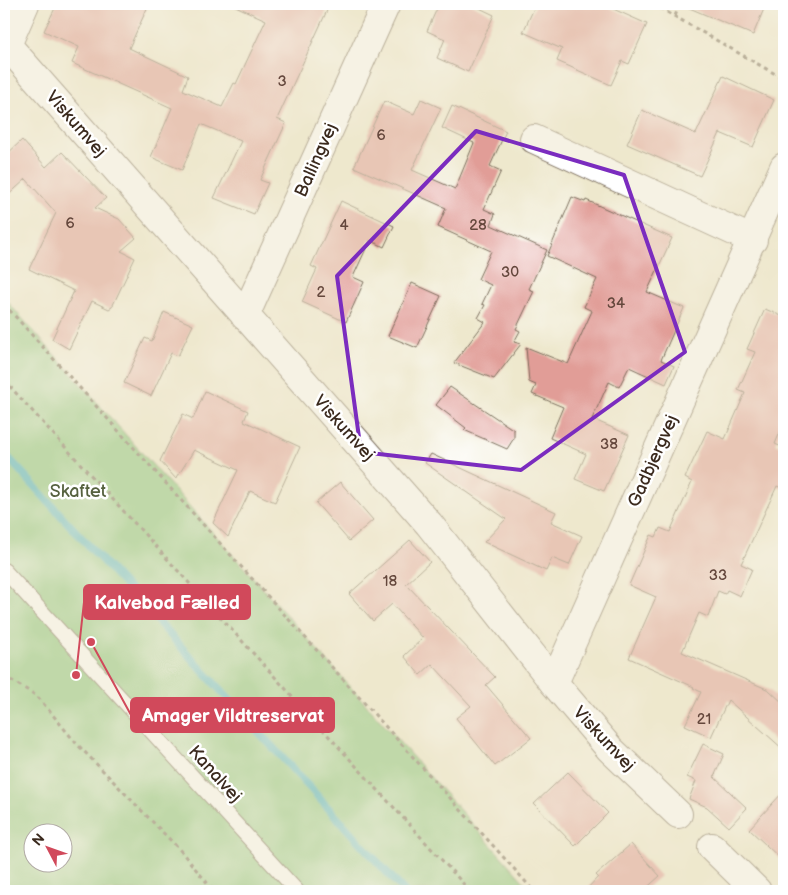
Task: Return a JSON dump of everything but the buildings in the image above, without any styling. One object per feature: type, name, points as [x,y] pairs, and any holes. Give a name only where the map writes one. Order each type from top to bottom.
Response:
[{"type":"street","name":"Viskumvej","points":[[25,4],[7,45],[429,524],[554,683],[610,749],[678,814]]},
{"type":"street","name":"Ballingvej","points":[[246,316],[386,4]]},
{"type":"street","points":[[534,139],[753,240]]},
{"type":"street","name":"Gadbjergvej","points":[[554,683],[784,167]]},
{"type":"street","points":[[712,847],[757,891]]},
{"type":"lane","name":"Kanalvej","points":[[4,570],[297,891]]},
{"type":"path","points":[[653,4],[784,79]]},
{"type":"path","points":[[674,16],[680,4]]},
{"type":"path","points":[[4,304],[534,891]]},
{"type":"path","points":[[4,380],[470,891]]},
{"type":"path","points":[[4,676],[37,696],[76,743],[173,843],[214,891]]},
{"type":"highlighted area","points":[[476,131],[624,175],[685,352],[521,470],[361,452],[337,276]]},
{"type":"green space","name":"Skaftet","points":[[4,298],[532,891],[4,891]]},
{"type":"waterway","points":[[4,453],[404,891]]},
{"type":"place","name":"Amager Vildtreservat","points":[[91,642]]},
{"type":"place","name":"Kalvebod Fælled","points":[[76,675]]}]
